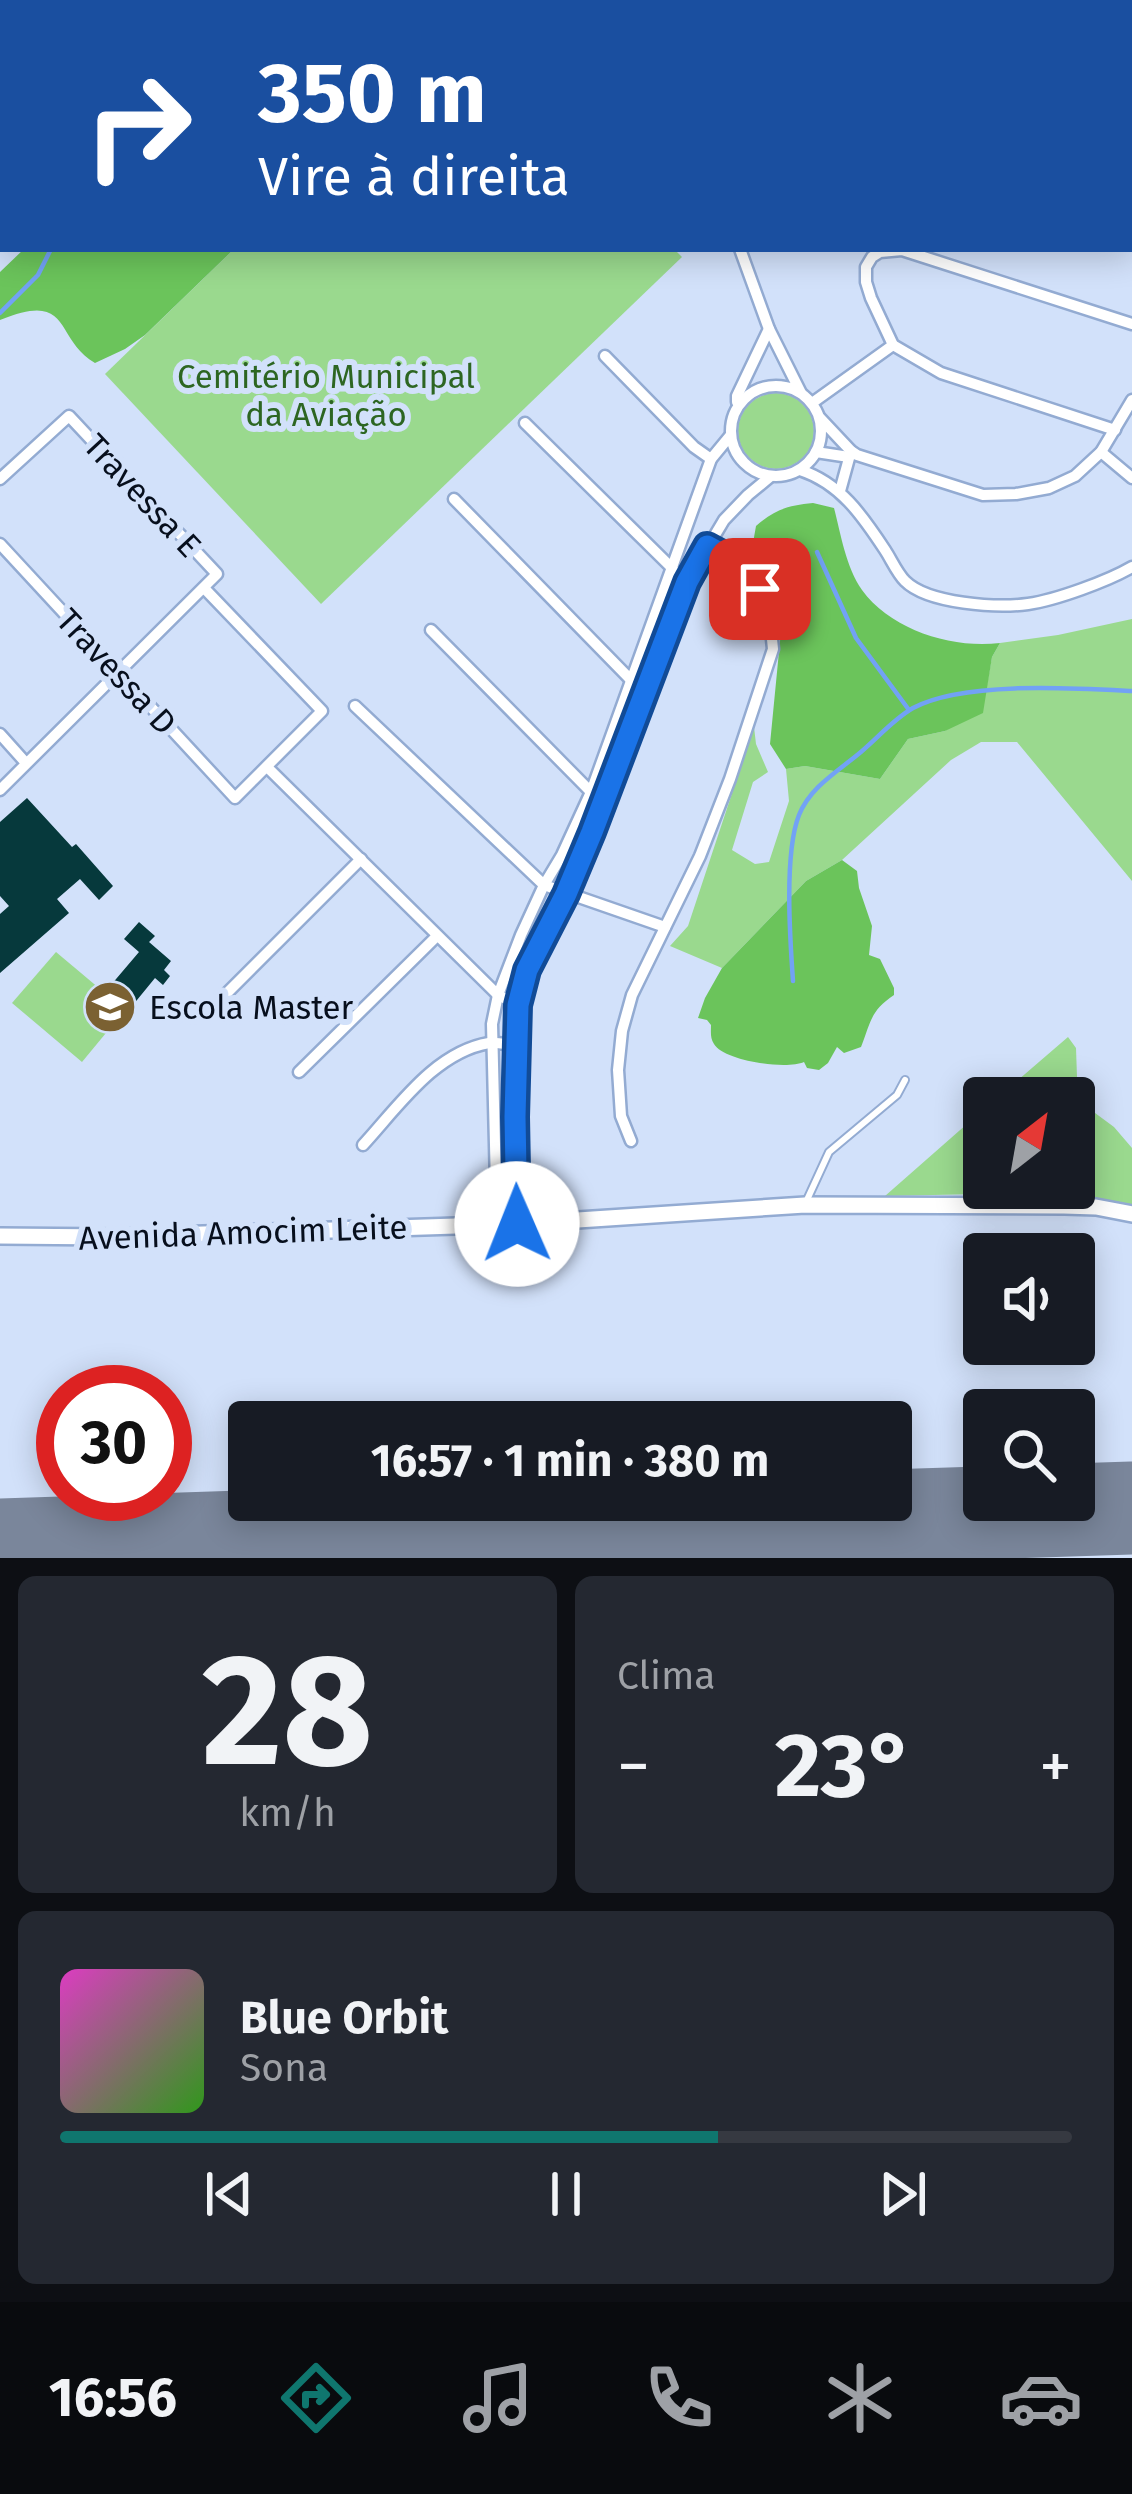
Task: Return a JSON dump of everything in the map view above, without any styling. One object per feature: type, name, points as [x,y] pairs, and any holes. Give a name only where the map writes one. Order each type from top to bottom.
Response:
[{"type":"street","points":[[741,252],[769,329],[802,393],[850,454]]},
{"type":"street","points":[[887,252],[872,257],[866,282],[893,344],[941,373],[1115,430]]},
{"type":"street","points":[[908,252],[1132,324]]},
{"type":"street","points":[[769,329],[737,396],[730,425],[733,446],[744,463],[762,474],[800,470],[840,491],[872,529],[906,583],[950,603],[1028,604],[1111,579],[1132,567]]},
{"type":"street","points":[[812,403],[893,344]]},
{"type":"street","points":[[605,356],[711,459]]},
{"type":"street","points":[[737,406],[752,392],[772,385],[802,393]]},
{"type":"street","points":[[816,452],[850,454],[983,495],[1016,494],[1049,488],[1075,476],[1101,452],[1132,400]]},
{"type":"street","name":"Travessa E","points":[[0,479],[69,416],[217,574],[204,588]]},
{"type":"street","points":[[800,470],[816,452],[820,418]]},
{"type":"street","points":[[525,423],[673,569]]},
{"type":"street","points":[[496,1225],[492,1024],[498,995],[544,885],[591,792],[711,459],[730,436]]},
{"type":"street","points":[[1101,452],[1132,478]]},
{"type":"street","points":[[840,491],[850,454]]},
{"type":"street","points":[[517,1224],[518,1005],[527,970],[566,894],[687,582],[724,520],[771,476]]},
{"type":"street","points":[[454,499],[632,680]]},
{"type":"street","name":"Travessa D","points":[[0,544],[235,798],[267,767]]},
{"type":"street","points":[[631,1142],[620,1116],[618,1070],[632,995],[700,856],[773,650],[769,610],[760,589],[733,560],[707,546]]},
{"type":"street","points":[[0,790],[204,588],[322,711],[267,767],[498,995],[518,1005]]},
{"type":"street","points":[[431,630],[591,792]]},
{"type":"street","points":[[355,706],[544,885],[665,927]]},
{"type":"street","points":[[0,734],[26,763]]},
{"type":"street","points":[[226,994],[361,860]]},
{"type":"street","points":[[299,1072],[437,936]]},
{"type":"street","points":[[363,1145],[426,1077],[453,1057],[493,1042],[517,1046]]},
{"type":"street","name":"Avenida Amocim Leite","points":[[0,1236],[496,1225],[805,1205],[1064,1206],[1132,1214]]},
{"type":"lane","points":[[805,1205],[829,1152],[897,1095],[905,1080]]},
{"type":"green space","points":[[21,252],[231,252],[145,335],[95,363],[51,314],[23,312],[0,320],[0,272]]},
{"type":"green space","name":"Cemitério Municipal da Aviação","points":[[231,252],[677,252],[682,257],[321,604],[105,374]]},
{"type":"green space","points":[[776,393],[803,404],[814,431],[803,458],[776,469],[749,458],[738,431],[749,404]]},
{"type":"green space","points":[[813,503],[834,508],[856,581],[889,616],[943,639],[1000,643],[992,657],[983,713],[945,731],[908,739],[880,779],[805,766],[786,769],[770,744],[781,631],[773,589],[753,543],[756,526],[782,509]]},
{"type":"green space","points":[[1132,619],[1132,881],[1017,742],[981,742],[951,760],[842,860],[806,881],[722,968],[670,946],[688,926],[754,727],[768,772],[753,782],[732,850],[755,864],[769,862],[789,801],[786,769],[805,766],[880,779],[908,739],[945,731],[984,701],[992,657],[1000,643]]},
{"type":"green space","points":[[842,860],[857,871],[872,926],[869,955],[880,959],[894,988],[894,995],[872,1018],[861,1047],[844,1053],[837,1047],[819,1070],[807,1068],[804,1062],[756,1062],[720,1050],[712,1039],[711,1025],[698,1018],[722,968],[806,881]]},
{"type":"green space","points":[[56,952],[125,1010],[82,1062],[12,1003]]},
{"type":"green space","points":[[1068,1037],[1076,1048],[1077,1077],[1021,1077]]},
{"type":"green space","points":[[1095,1113],[1132,1148],[1132,1205],[1098,1199]]},
{"type":"green space","points":[[963,1127],[963,1194],[885,1196]]},
{"type":"building","points":[[27,798],[113,886],[99,900],[80,879],[57,899],[69,913],[0,973],[0,914],[9,906],[0,896],[0,822]]},
{"type":"building","points":[[139,922],[155,936],[149,942],[171,961],[164,970],[170,976],[163,985],[155,978],[128,1011],[105,992],[139,952],[124,939]]},
{"type":"waterway","points":[[0,313],[38,275],[50,252]]},
{"type":"waterway","points":[[817,552],[856,638],[909,710]]},
{"type":"waterway","points":[[793,981],[789,896],[794,831],[804,805],[824,782],[905,713],[934,699],[1020,688],[1132,691]]},
{"type":"runway","points":[[0,1545],[1132,1508]]},
{"type":"place","name":"Escola Master","points":[[110,1007]]},
{"type":"route","points":[[517,1224],[518,1005],[527,970],[566,894],[687,582],[707,546],[733,560],[760,589]]}]
